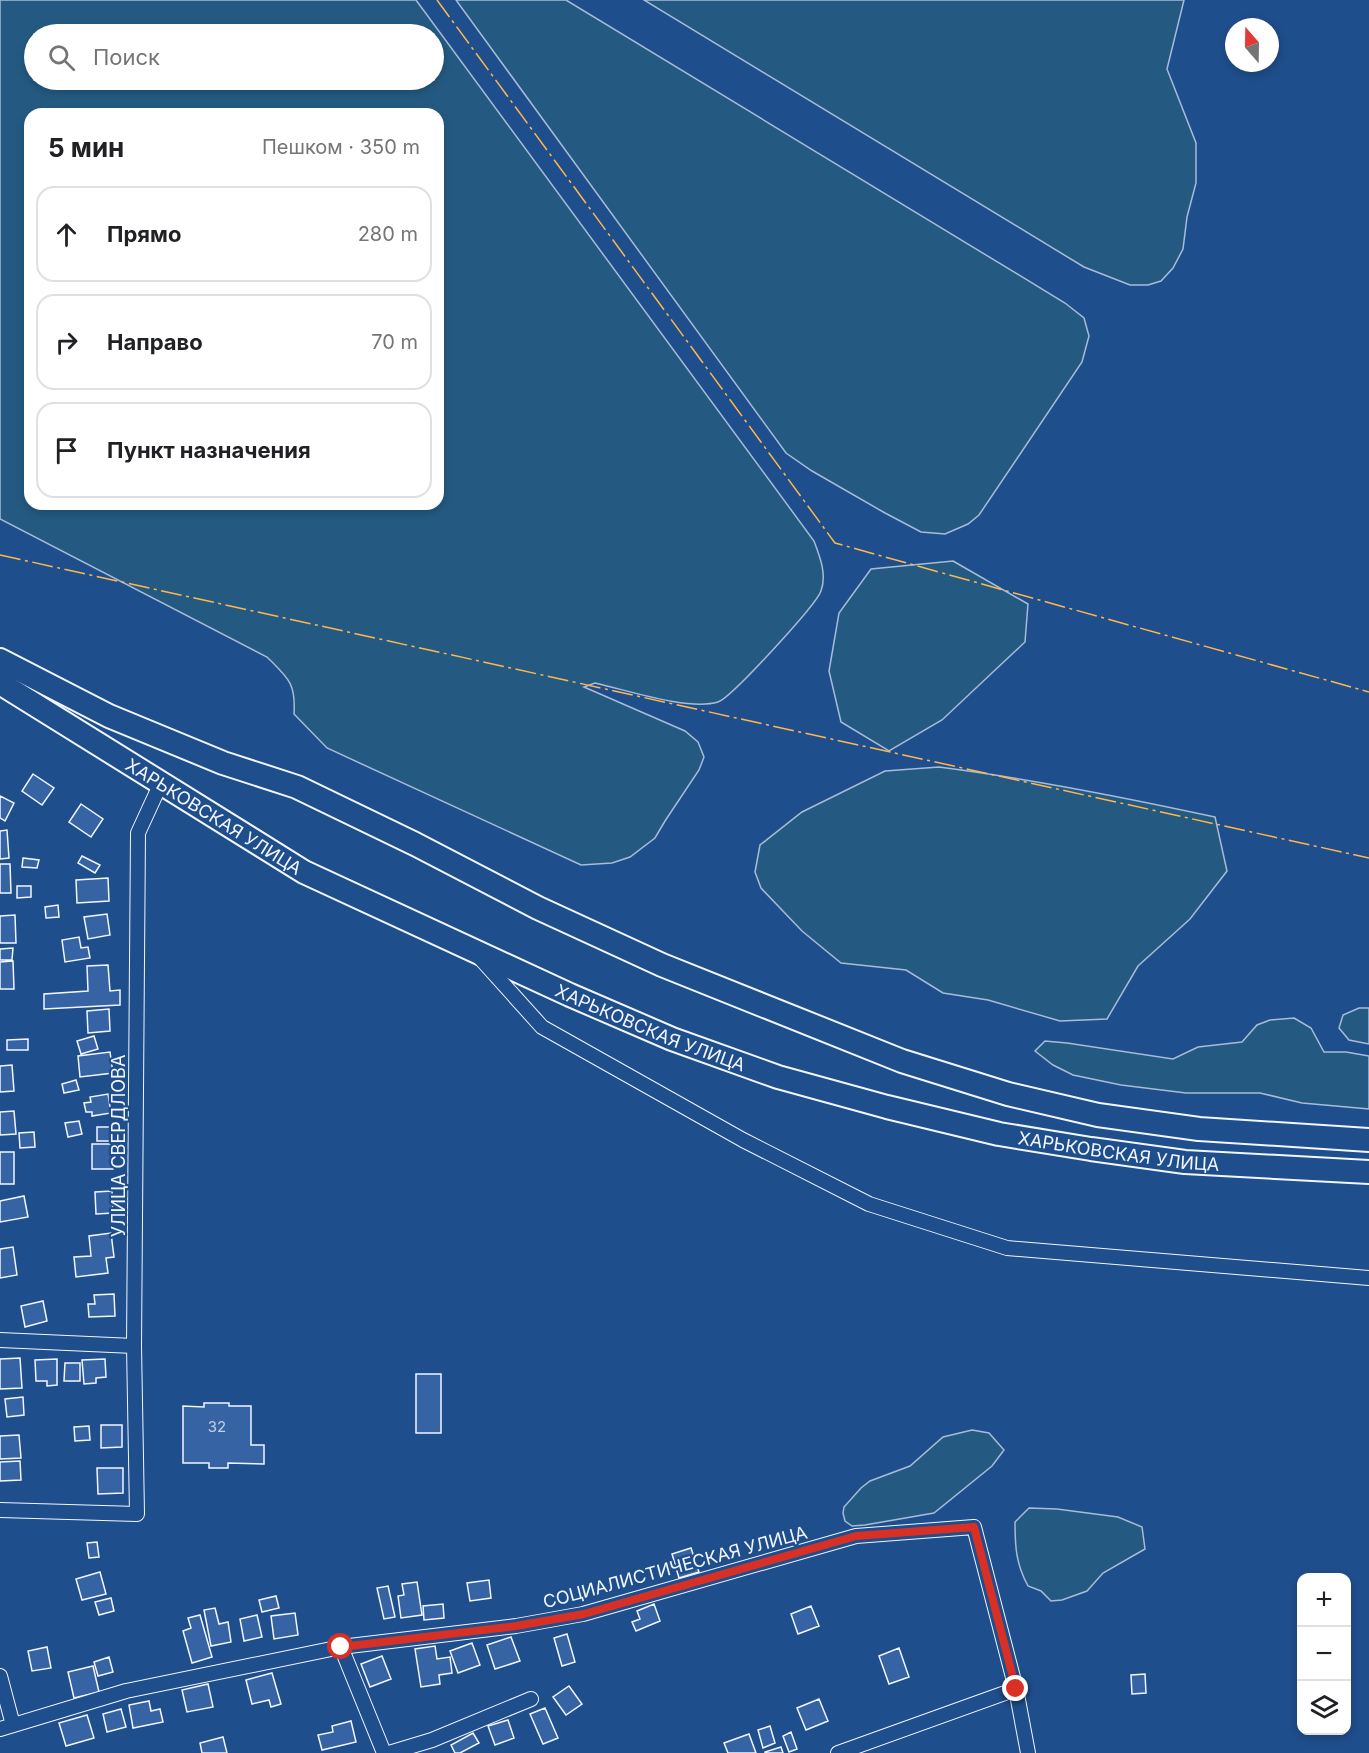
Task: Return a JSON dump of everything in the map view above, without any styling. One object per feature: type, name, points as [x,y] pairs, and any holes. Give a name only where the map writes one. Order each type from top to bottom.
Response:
[{"type":"highway","name":"ХАРЬКОВСКАЯ УЛИЦА","points":[[0,660],[109,716],[223,763],[297,786],[538,908],[663,965],[902,1062],[1008,1094],[1098,1114],[1199,1129],[1369,1140]]},
{"type":"highway","name":"ХАРЬКОВСКАЯ УЛИЦА","points":[[0,683],[304,872],[570,995],[672,1039],[778,1077],[887,1107],[999,1134],[1103,1151],[1185,1162],[1369,1172]]},
{"type":"street","name":"УЛИЦА СВЕРДЛОВА","points":[[0,1510],[137,1514],[134,1346],[138,833],[160,783]]},
{"type":"street","points":[[472,950],[542,1027],[743,1140],[869,1204],[1007,1248],[1369,1278]]},
{"type":"street","points":[[0,1340],[134,1346]]},
{"type":"street","name":"СОЦИАЛИСТИЧЕСКАЯ УЛИЦА","points":[[6,1727],[126,1691],[341,1647],[516,1626],[584,1614],[856,1536],[974,1527],[1016,1689]]},
{"type":"street","points":[[341,1647],[387,1753],[432,1740],[531,1699]]},
{"type":"street","points":[[0,1676],[6,1727]]},
{"type":"street","points":[[838,1753],[1016,1689],[1028,1753]]},
{"type":"shaded area","points":[[0,0],[416,0],[434,24],[24,24],[24,90],[444,90],[444,38],[814,541],[822,566],[823,585],[816,600],[755,669],[718,702],[691,704],[674,702],[595,683],[584,687],[685,731],[698,742],[704,757],[699,770],[655,838],[630,857],[612,863],[581,865],[327,748],[294,714],[292,688],[280,670],[267,657],[0,519]]},
{"type":"shaded area","points":[[456,0],[566,0],[1065,303],[1084,318],[1089,336],[1082,362],[979,515],[968,524],[945,534],[921,532],[812,471],[786,453]]},
{"type":"shaded area","points":[[644,0],[1184,0],[1167,69],[1196,143],[1196,183],[1187,217],[1183,249],[1173,268],[1161,281],[1148,285],[1130,285],[1084,267]]},
{"type":"shaded area","points":[[953,561],[1028,604],[1025,642],[942,720],[889,751],[841,722],[829,671],[839,613],[871,569]]},
{"type":"shaded area","points":[[939,767],[1077,789],[1215,817],[1227,871],[1190,919],[1138,966],[1107,1019],[1060,1021],[988,1000],[943,993],[906,970],[841,963],[802,931],[761,888],[755,872],[760,845],[802,812],[885,771]]},
{"type":"shaded area","points":[[1359,1008],[1369,1008],[1369,1044],[1349,1040],[1339,1028],[1343,1015]]},
{"type":"shaded area","points":[[1294,1018],[1311,1028],[1324,1052],[1346,1052],[1369,1056],[1369,1109],[1302,1103],[1260,1093],[1186,1093],[1121,1085],[1073,1075],[1053,1065],[1035,1051],[1045,1041],[1173,1059],[1198,1047],[1242,1042],[1257,1025],[1270,1020]]},
{"type":"shaded area","points":[[972,1430],[989,1433],[1004,1450],[992,1466],[934,1513],[865,1525],[852,1526],[845,1521],[844,1507],[870,1481],[910,1466],[943,1437]]},
{"type":"shaded area","points":[[1029,1508],[1057,1509],[1118,1517],[1142,1527],[1145,1549],[1103,1573],[1087,1591],[1062,1600],[1051,1601],[1041,1591],[1028,1586],[1019,1563],[1015,1522]]},
{"type":"building","points":[[33,774],[54,788],[42,805],[22,791]]},
{"type":"building","points":[[0,796],[14,803],[5,821],[0,818]]},
{"type":"building","points":[[81,804],[103,819],[91,837],[69,822]]},
{"type":"building","points":[[7,830],[9,858],[0,859],[0,831]]},
{"type":"building","points":[[82,856],[100,865],[95,873],[78,863]]},
{"type":"building","points":[[23,858],[39,860],[37,868],[22,867]]},
{"type":"building","points":[[0,864],[10,864],[11,893],[0,893]]},
{"type":"building","points":[[108,878],[109,901],[77,903],[76,880]]},
{"type":"building","points":[[17,886],[31,886],[31,897],[17,898]]},
{"type":"building","points":[[58,905],[59,917],[46,918],[45,907]]},
{"type":"building","points":[[107,914],[110,935],[88,939],[84,917]]},
{"type":"building","points":[[15,915],[16,943],[0,943],[0,916]]},
{"type":"building","points":[[79,937],[81,948],[88,947],[90,958],[65,962],[62,940]]},
{"type":"building","points":[[13,948],[12,960],[0,960],[0,949]]},
{"type":"building","points":[[13,961],[14,989],[0,989],[0,962]]},
{"type":"building","points":[[108,965],[110,991],[120,990],[120,1005],[44,1009],[44,994],[88,991],[87,966]]},
{"type":"building","points":[[109,1009],[110,1031],[88,1033],[87,1011]]},
{"type":"building","points":[[94,1036],[98,1049],[81,1054],[77,1041]]},
{"type":"building","points":[[28,1039],[28,1050],[7,1050],[7,1040]]},
{"type":"building","points":[[110,1052],[113,1073],[80,1077],[78,1056]]},
{"type":"building","points":[[12,1065],[14,1091],[0,1092],[0,1066]]},
{"type":"building","points":[[76,1080],[79,1090],[64,1093],[62,1084]]},
{"type":"building","points":[[108,1094],[111,1113],[92,1116],[92,1112],[86,1112],[84,1103],[91,1102],[90,1097]]},
{"type":"building","points":[[14,1111],[16,1134],[0,1135],[0,1112]]},
{"type":"building","points":[[79,1121],[82,1134],[68,1137],[65,1123]]},
{"type":"building","points":[[97,1127],[112,1127],[112,1141],[97,1141]]},
{"type":"building","points":[[34,1132],[35,1147],[20,1148],[19,1133]]},
{"type":"building","points":[[92,1144],[112,1144],[113,1169],[92,1169]]},
{"type":"building","points":[[0,1152],[14,1152],[14,1184],[0,1184]]},
{"type":"building","points":[[112,1191],[113,1213],[96,1214],[95,1192]]},
{"type":"building","points":[[24,1196],[28,1217],[0,1222],[0,1201]]},
{"type":"building","points":[[111,1233],[114,1257],[106,1258],[108,1273],[76,1277],[74,1257],[91,1256],[89,1236]]},
{"type":"building","points":[[13,1247],[17,1275],[0,1278],[0,1249]]},
{"type":"building","points":[[114,1294],[115,1316],[89,1317],[88,1304],[95,1304],[94,1295]]},
{"type":"building","points":[[43,1301],[47,1321],[25,1327],[21,1306]]},
{"type":"building","points":[[20,1358],[22,1388],[0,1389],[0,1359]]},
{"type":"building","points":[[57,1359],[57,1385],[47,1386],[47,1381],[36,1381],[35,1360]]},
{"type":"building","points":[[105,1359],[106,1377],[96,1378],[96,1383],[84,1384],[82,1360]]},
{"type":"building","points":[[65,1363],[80,1363],[80,1381],[64,1381]]},
{"type":"building","points":[[416,1374],[441,1374],[441,1433],[416,1433]]},
{"type":"building","points":[[23,1397],[24,1415],[7,1417],[5,1399]]},
{"type":"building","points":[[204,1403],[251,1406],[251,1445],[264,1445],[264,1464],[228,1463],[228,1468],[209,1468],[209,1463],[183,1463],[183,1406],[204,1407]]},
{"type":"building","points":[[101,1425],[122,1425],[122,1447],[101,1448]]},
{"type":"building","points":[[89,1426],[90,1440],[75,1441],[74,1427]]},
{"type":"building","points":[[19,1435],[21,1458],[0,1459],[0,1436]]},
{"type":"building","points":[[20,1461],[21,1480],[0,1481],[0,1462]]},
{"type":"building","points":[[97,1468],[123,1468],[123,1493],[98,1494]]},
{"type":"building","points":[[97,1542],[99,1557],[89,1558],[87,1543]]},
{"type":"building","points":[[691,1548],[699,1572],[679,1578],[672,1554]]},
{"type":"building","points":[[100,1572],[106,1594],[82,1600],[76,1579]]},
{"type":"building","points":[[489,1580],[491,1598],[470,1601],[467,1583]]},
{"type":"building","points":[[417,1582],[422,1615],[401,1618],[398,1596],[404,1595],[402,1584]]},
{"type":"building","points":[[388,1586],[395,1617],[384,1619],[377,1588]]},
{"type":"building","points":[[276,1596],[279,1608],[262,1612],[259,1600]]},
{"type":"building","points":[[111,1598],[114,1611],[99,1615],[95,1602]]},
{"type":"building","points":[[443,1604],[444,1618],[424,1620],[423,1606]]},
{"type":"building","points":[[654,1604],[660,1621],[636,1631],[632,1622],[640,1619],[637,1611]]},
{"type":"building","points":[[811,1606],[819,1626],[798,1634],[791,1614]]},
{"type":"building","points":[[215,1608],[219,1624],[228,1622],[231,1642],[211,1646],[204,1610]]},
{"type":"building","points":[[295,1613],[298,1635],[274,1639],[271,1616]]},
{"type":"building","points":[[200,1615],[212,1657],[192,1663],[183,1631],[191,1628],[188,1618]]},
{"type":"building","points":[[257,1615],[262,1637],[244,1641],[240,1619]]},
{"type":"building","points":[[567,1634],[575,1662],[562,1666],[554,1638]]},
{"type":"building","points":[[511,1637],[520,1661],[495,1669],[487,1645]]},
{"type":"building","points":[[472,1643],[480,1665],[458,1673],[450,1651]]},
{"type":"building","points":[[435,1646],[437,1659],[450,1657],[452,1673],[439,1675],[440,1684],[421,1687],[415,1649]]},
{"type":"building","points":[[47,1647],[51,1668],[32,1671],[28,1651]]},
{"type":"building","points":[[899,1648],[909,1677],[889,1684],[879,1656]]},
{"type":"building","points":[[382,1656],[391,1679],[370,1687],[361,1664]]},
{"type":"building","points":[[109,1657],[113,1672],[98,1676],[94,1662]]},
{"type":"building","points":[[93,1666],[99,1692],[74,1698],[68,1672]]},
{"type":"building","points":[[272,1673],[281,1704],[271,1707],[269,1700],[252,1704],[246,1680]]},
{"type":"building","points":[[1145,1674],[1146,1693],[1132,1694],[1131,1675]]},
{"type":"building","points":[[208,1684],[213,1707],[187,1712],[182,1690]]},
{"type":"building","points":[[569,1686],[582,1704],[566,1715],[553,1697]]},
{"type":"building","points":[[819,1699],[828,1721],[806,1730],[797,1708]]},
{"type":"building","points":[[149,1701],[151,1711],[160,1709],[163,1722],[133,1728],[129,1705]]},
{"type":"building","points":[[545,1708],[558,1738],[543,1744],[530,1714]]},
{"type":"building","points":[[121,1709],[126,1727],[107,1732],[103,1714]]},
{"type":"building","points":[[87,1715],[94,1738],[66,1746],[59,1723]]},
{"type":"building","points":[[508,1720],[514,1738],[495,1745],[488,1726]]},
{"type":"building","points":[[351,1721],[356,1742],[322,1750],[318,1735],[333,1732],[332,1726]]},
{"type":"building","points":[[770,1726],[775,1743],[763,1748],[758,1730]]},
{"type":"building","points":[[791,1732],[797,1749],[789,1752],[783,1736]]},
{"type":"building","points":[[473,1733],[479,1743],[460,1753],[455,1753],[451,1745]]},
{"type":"building","points":[[749,1734],[756,1753],[728,1753],[724,1743]]},
{"type":"building","points":[[223,1737],[227,1753],[202,1753],[200,1743]]},
{"type":"building","points":[[781,1747],[783,1753],[765,1753],[765,1752]]},
{"type":"power","points":[[437,0],[835,543],[1369,692]]},
{"type":"power","points":[[0,555],[1369,858]]},
{"type":"route","points":[[341,1647],[516,1626],[584,1614],[856,1536],[974,1527],[1016,1689]]}]
